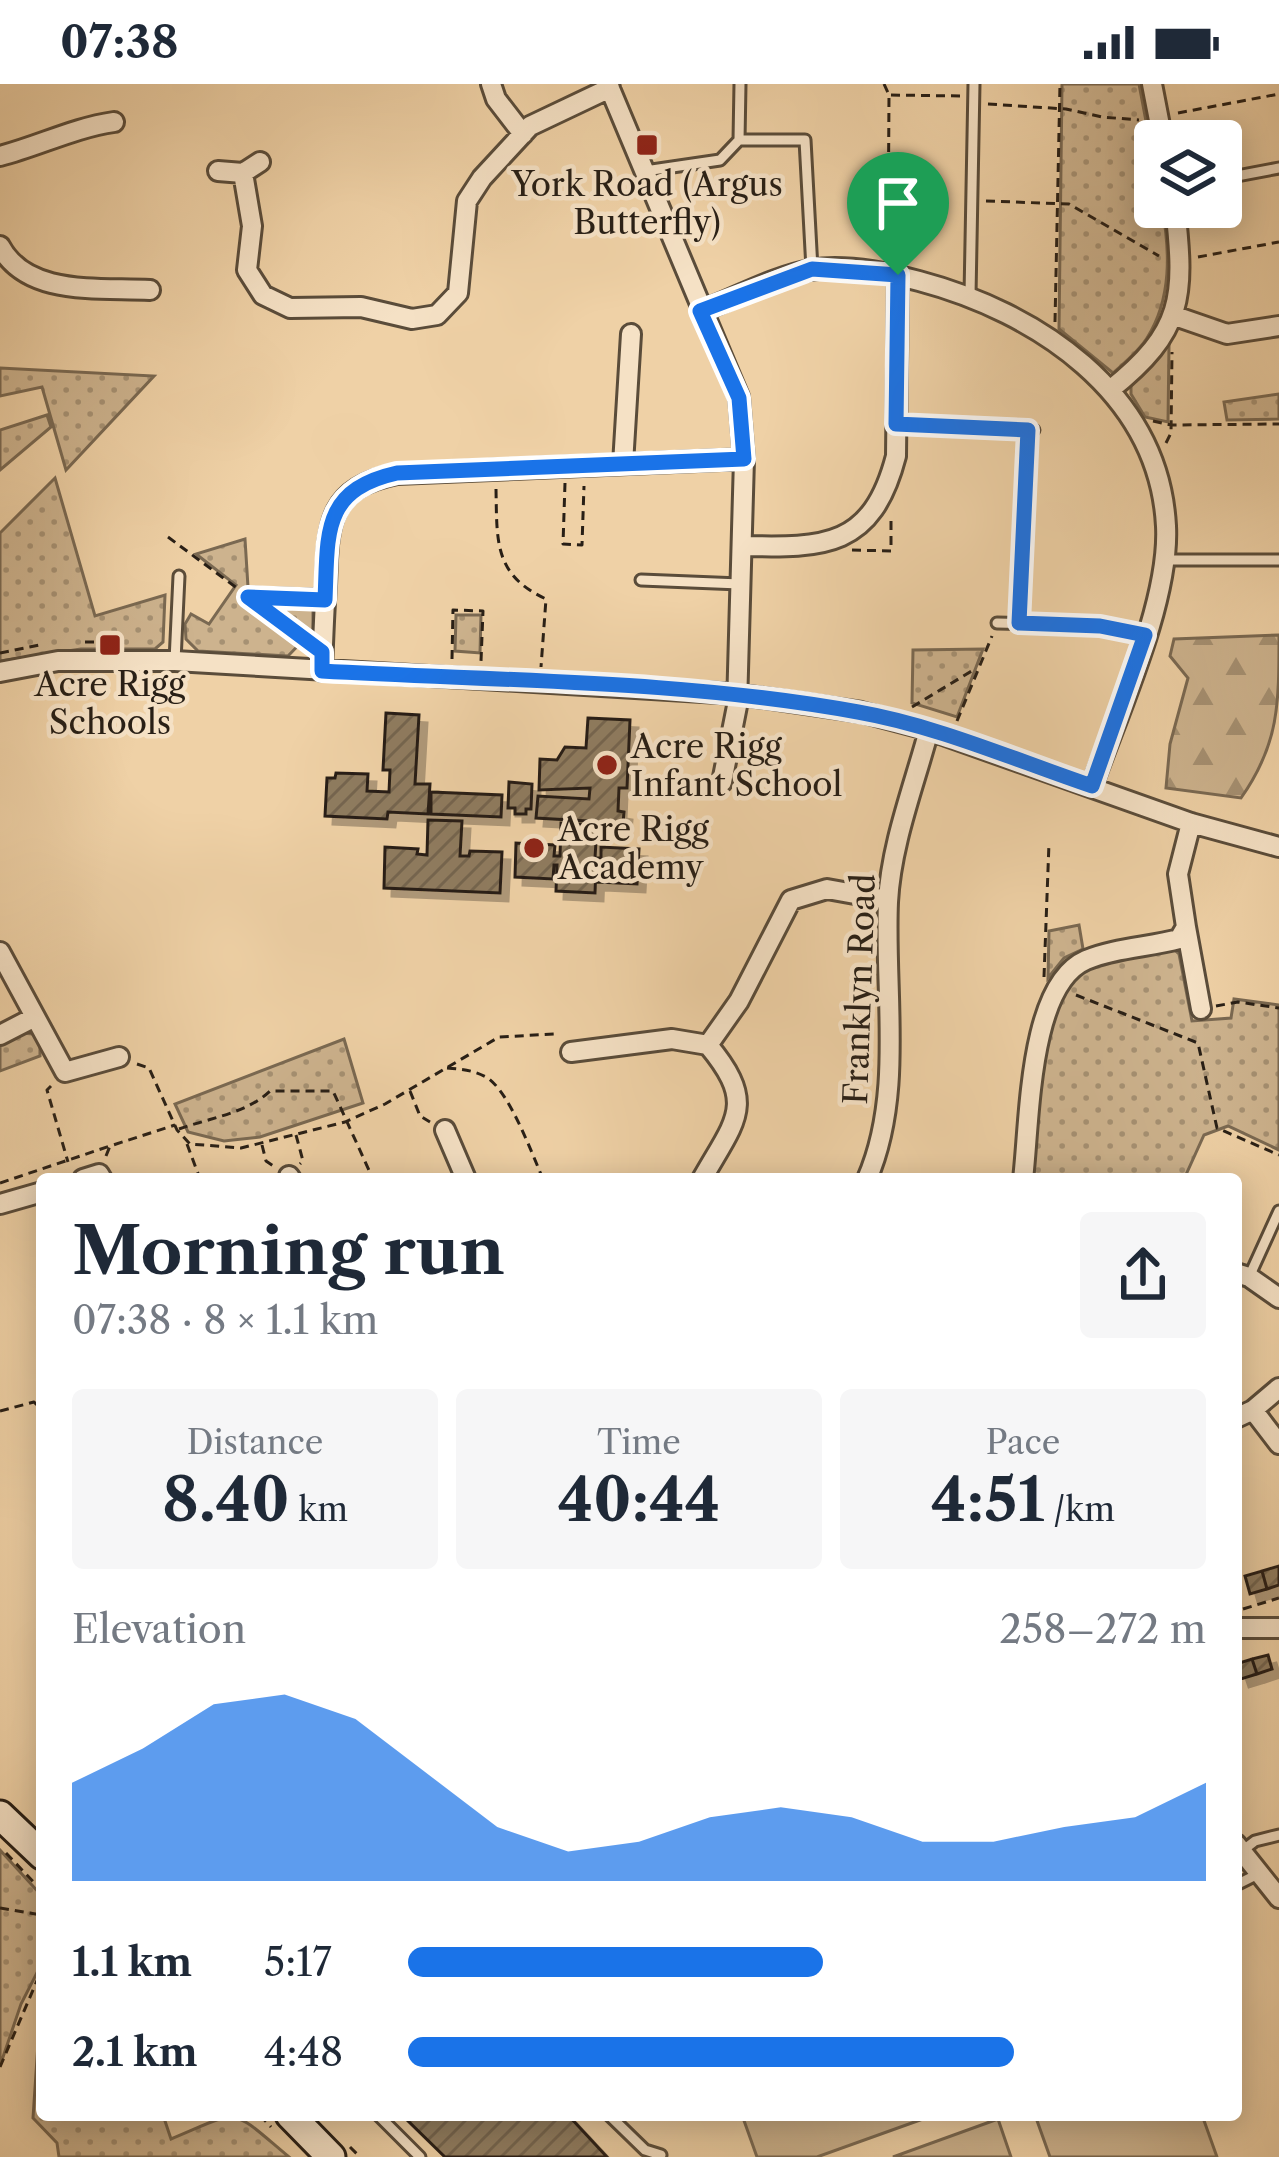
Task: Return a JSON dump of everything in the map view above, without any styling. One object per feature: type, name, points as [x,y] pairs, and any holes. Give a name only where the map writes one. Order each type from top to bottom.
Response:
[{"type":"main road","points":[[0,1815],[36,1849]]},
{"type":"main road","points":[[296,2121],[331,2157]]},
{"type":"street","points":[[491,84],[496,99],[523,134]]},
{"type":"street","points":[[1152,84],[1159,120]]},
{"type":"street","points":[[218,171],[252,168],[253,226],[247,271],[263,295],[290,308],[362,307],[412,320],[437,315],[458,293],[467,201],[482,178],[530,126],[609,86],[739,398],[744,459],[737,706],[722,782]]},
{"type":"street","points":[[0,156],[30,149],[77,128],[114,122]]},
{"type":"street","points":[[1110,390],[1142,364],[1172,322],[1181,260],[1177,228]]},
{"type":"street","points":[[0,246],[14,268],[37,282],[150,290]]},
{"type":"street","points":[[700,311],[812,269],[893,274],[970,295],[1054,340],[1110,390],[1153,461],[1166,523],[1166,560],[1092,786]]},
{"type":"street","points":[[742,546],[817,546],[849,534],[873,511],[890,480],[896,456],[893,274]]},
{"type":"street","points":[[1172,322],[1227,334],[1279,326]]},
{"type":"street","points":[[623,464],[632,334]]},
{"type":"street","points":[[322,661],[328,524],[342,500],[368,480],[397,473],[744,459]]},
{"type":"street","points":[[0,672],[58,661],[322,661],[451,679],[736,694],[861,712],[929,730],[1191,823],[1279,847]]},
{"type":"street","name":"Franklyn Road","points":[[870,1173],[881,1146],[887,1101],[888,900],[893,862],[929,730]]},
{"type":"street","points":[[1191,823],[1178,874],[1201,1009]]},
{"type":"street","points":[[708,1045],[739,1001],[791,900],[827,889],[888,900]]},
{"type":"street","points":[[1024,1173],[1041,1028],[1054,986],[1084,960],[1179,939],[1186,927]]},
{"type":"street","points":[[0,952],[64,1072],[118,1057]]},
{"type":"street","points":[[0,1035],[35,1017]]},
{"type":"street","points":[[571,1052],[672,1040],[708,1045],[739,1089],[737,1118],[705,1173]]},
{"type":"street","points":[[445,1130],[463,1173]]},
{"type":"street","points":[[0,1204],[36,1194]]},
{"type":"street","points":[[1243,1275],[1279,1298]]},
{"type":"street","points":[[1279,1388],[1245,1414],[1279,1444]]},
{"type":"street","points":[[1242,1628],[1279,1628]]},
{"type":"street","points":[[1242,1851],[1279,1898]]},
{"type":"lane","points":[[645,171],[720,160],[739,140],[740,84]]},
{"type":"lane","points":[[970,295],[974,84]]},
{"type":"lane","points":[[739,140],[805,140],[812,269]]},
{"type":"lane","points":[[1242,175],[1279,168]]},
{"type":"lane","points":[[896,424],[1031,430]]},
{"type":"lane","points":[[1166,560],[1279,560]]},
{"type":"lane","points":[[176,662],[179,576]]},
{"type":"lane","points":[[641,580],[740,584]]},
{"type":"lane","points":[[997,623],[1100,626],[1145,635]]},
{"type":"lane","points":[[1243,1275],[1279,1211]]},
{"type":"lane","points":[[1242,1847],[1279,1834]]},
{"type":"lane","points":[[1242,1883],[1261,1873]]},
{"type":"lane","points":[[384,2121],[420,2157]]},
{"type":"lane","points":[[615,2121],[645,2150],[661,2155]]},
{"type":"path","points":[[884,84],[890,95],[893,274]]},
{"type":"path","points":[[1054,340],[1060,84]]},
{"type":"path","points":[[890,95],[1060,108],[1125,120],[1279,94]]},
{"type":"path","points":[[972,201],[1057,201],[1080,209],[1148,253],[1181,260],[1279,242]]},
{"type":"path","points":[[1153,461],[1169,438],[1172,322]]},
{"type":"path","points":[[1128,416],[1169,424],[1279,424]]},
{"type":"path","points":[[1019,623],[1031,430]]},
{"type":"path","points":[[575,466],[582,545],[562,544],[575,466]]},
{"type":"path","points":[[496,470],[502,556],[512,579],[546,598],[539,683]]},
{"type":"path","points":[[168,537],[322,661]]},
{"type":"path","points":[[248,597],[325,600]]},
{"type":"path","points":[[451,679],[453,610],[482,610],[480,680]]},
{"type":"path","points":[[956,722],[997,623]]},
{"type":"path","points":[[910,708],[977,668]]},
{"type":"path","points":[[1049,843],[1044,983],[1198,1043],[1217,1128],[1279,1155]]},
{"type":"path","points":[[1201,1009],[1238,1002],[1279,1008]]},
{"type":"path","points":[[118,1057],[149,1068],[176,1127],[190,1144],[241,1148],[348,1120],[499,1037],[555,1034],[571,1052]]},
{"type":"path","points":[[446,1068],[491,1079],[540,1173]]},
{"type":"path","points":[[64,1072],[47,1090],[68,1163]]},
{"type":"path","points":[[0,1183],[110,1146],[254,1107],[270,1091],[333,1090],[370,1173]]},
{"type":"path","points":[[410,1090],[420,1116],[445,1130]]},
{"type":"path","points":[[294,1173],[303,1161],[296,1135]]},
{"type":"path","points":[[184,1137],[198,1173]]},
{"type":"path","points":[[262,1143],[266,1161],[283,1173]]},
{"type":"path","points":[[97,1173],[110,1146]]},
{"type":"path","points":[[0,1411],[36,1404]]},
{"type":"path","points":[[1242,1609],[1279,1598]]},
{"type":"path","points":[[0,1847],[36,1885]]},
{"type":"path","points":[[0,1908],[36,1914]]},
{"type":"path","points":[[0,2067],[36,1983]]},
{"type":"green space","points":[[1062,84],[1139,84],[1146,120],[1134,120],[1134,228],[1165,228],[1161,307],[1144,343],[1113,373],[1059,329]]},
{"type":"green space","points":[[1169,345],[1168,422],[1145,417],[1131,394],[1131,384]]},
{"type":"green space","points":[[0,368],[154,376],[66,470],[42,387],[0,396]]},
{"type":"green space","points":[[1279,394],[1279,419],[1227,420],[1224,402]]},
{"type":"green space","points":[[47,415],[51,427],[0,470],[0,430]]},
{"type":"green space","points":[[55,478],[95,616],[165,595],[163,642],[155,649],[81,649],[0,661],[0,533]]},
{"type":"green space","points":[[245,539],[248,587],[313,589],[313,630],[288,656],[198,651],[186,639],[185,624],[191,614],[209,624],[236,585],[196,554]]},
{"type":"green space","points":[[456,615],[481,615],[480,653],[455,651]]},
{"type":"green space","points":[[1279,635],[1270,741],[1241,798],[1166,788],[1170,744],[1188,678],[1170,656],[1174,639]]},
{"type":"green space","points":[[983,649],[957,717],[912,703],[913,650]]},
{"type":"green space","points":[[1079,925],[1083,949],[1064,958],[1048,978],[1049,931]]},
{"type":"green space","points":[[1170,946],[1179,954],[1192,1021],[1231,1018],[1234,999],[1279,1005],[1279,1150],[1228,1126],[1204,1135],[1187,1173],[1031,1173],[1040,1060],[1057,999],[1071,977],[1089,963]]},
{"type":"green space","points":[[22,1033],[40,1040],[40,1056],[0,1071],[0,1045]]},
{"type":"green space","points":[[344,1039],[363,1103],[260,1137],[224,1141],[188,1132],[175,1104]]},
{"type":"green space","points":[[0,1850],[36,1889],[36,1975],[0,2066]]},
{"type":"green space","points":[[36,2073],[36,2121],[165,2121],[171,2139],[214,2121],[244,2121],[289,2157],[59,2157],[57,2143],[33,2118]]},
{"type":"green space","points":[[744,2121],[917,2121],[817,2157],[757,2157]]},
{"type":"green space","points":[[999,2121],[1011,2157],[893,2157]]},
{"type":"green space","points":[[1037,2121],[1204,2121],[1217,2157],[1050,2157]]},
{"type":"building","points":[[386,713],[419,715],[415,784],[430,784],[428,814],[388,812],[387,819],[325,816],[327,778],[335,778],[336,773],[368,774],[367,791],[389,792],[390,770],[383,770]]},
{"type":"building","points":[[588,718],[630,720],[627,788],[619,788],[618,811],[624,812],[623,823],[536,818],[538,796],[589,799],[590,788],[539,790],[540,759],[557,760],[565,747],[586,748]]},
{"type":"building","points":[[509,782],[532,784],[531,809],[526,814],[508,808]]},
{"type":"building","points":[[431,792],[502,795],[501,817],[431,814]]},
{"type":"building","points":[[428,820],[462,821],[460,856],[469,856],[470,851],[502,852],[500,893],[384,888],[385,847],[418,849],[417,854],[427,855]]},
{"type":"building","points":[[561,823],[597,825],[595,858],[601,858],[601,847],[639,849],[637,884],[598,882],[596,867],[595,893],[556,891],[557,865],[553,879],[515,877],[516,843],[555,845],[554,856],[560,856]]},
{"type":"building","points":[[1279,1566],[1279,1585],[1267,1589],[1262,1571]]},
{"type":"building","points":[[1262,1571],[1267,1589],[1250,1594],[1245,1576]]},
{"type":"building","points":[[1268,1655],[1272,1669],[1257,1674],[1252,1659]]},
{"type":"building","points":[[1252,1659],[1257,1674],[1242,1679],[1242,1662]]},
{"type":"building","points":[[408,2121],[574,2121],[607,2157],[445,2157]]},
{"type":"place","name":"York Road (Argus Butterfly)","points":[[647,145]]},
{"type":"place","name":"Acre Rigg Schools","points":[[110,645]]},
{"type":"place","name":"Acre Rigg Infant School","points":[[607,765]]},
{"type":"place","name":"Acre Rigg Academy","points":[[534,848]]},
{"type":"route","points":[[812,269],[898,275],[896,424],[1028,430],[1019,623],[1100,626],[1145,635],[1092,786],[929,730],[861,712],[736,694],[322,671],[322,652],[248,597],[325,600],[328,524],[342,500],[368,480],[397,473],[744,459],[739,398],[700,311],[812,269]]}]
